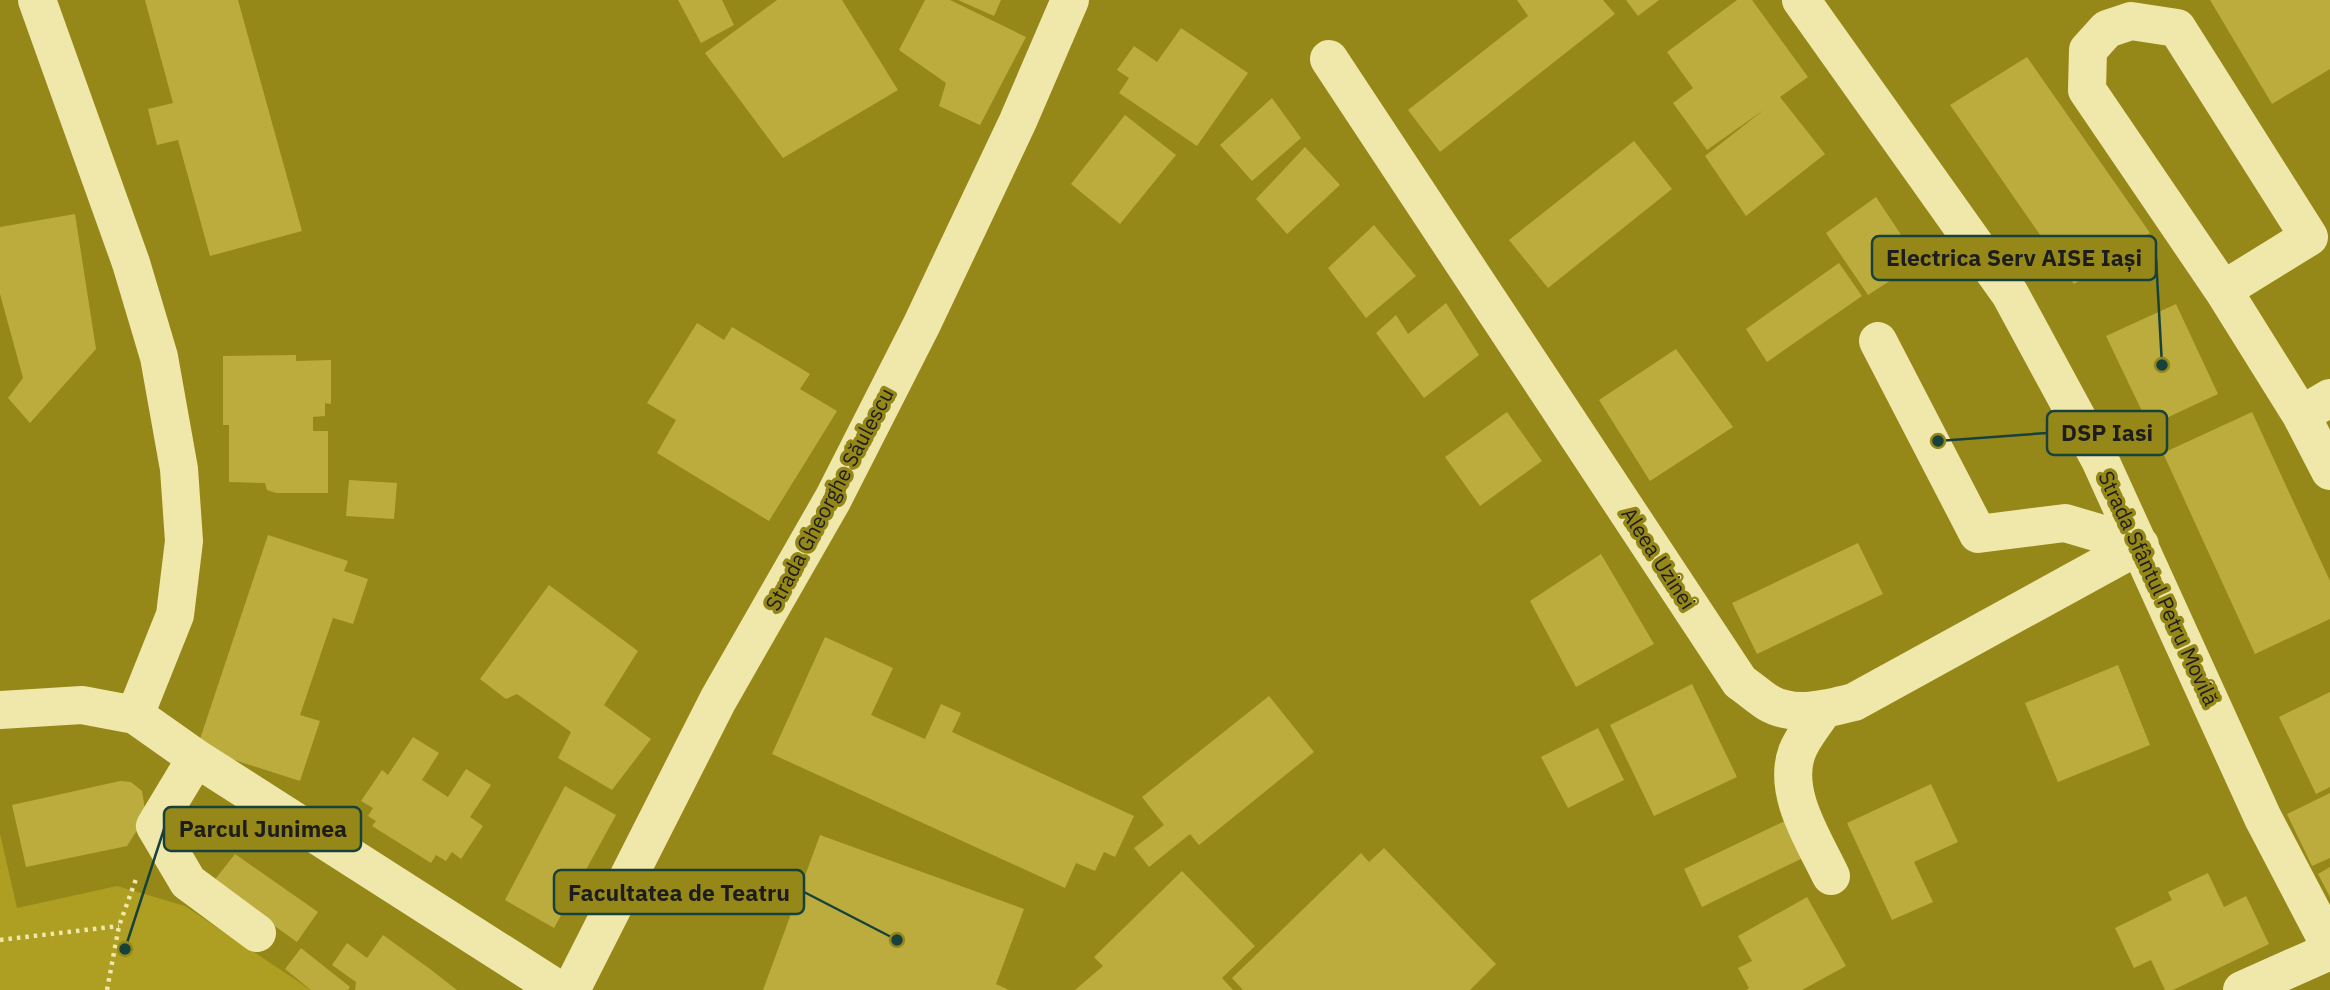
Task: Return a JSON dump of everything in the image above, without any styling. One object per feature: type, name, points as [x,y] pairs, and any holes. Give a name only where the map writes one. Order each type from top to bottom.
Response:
[{"type":"street","points":[[37,0],[131,263],[159,357],[179,469],[184,541],[175,615],[135,715]]},
{"type":"street","name":"Strada Gheorghe Săulescu","points":[[571,990],[718,700],[827,511],[857,453],[922,324],[1018,121],[1070,0]]},
{"type":"street","name":"Strada Sfântul Petru Movilă","points":[[1801,0],[2010,294],[2100,460],[2263,818],[2330,948]]},
{"type":"street","points":[[2223,290],[2309,237],[2177,28],[2132,21],[2107,29],[2088,50],[2087,90],[2223,290],[2315,406],[2330,471]]},
{"type":"street","name":"Aleea Uzinei","points":[[1329,59],[1740,682],[1769,704],[1800,711],[1823,710],[1854,702],[2140,545]]},
{"type":"street","points":[[1878,341],[1978,534],[2065,523],[2140,545]]},
{"type":"street","points":[[0,710],[82,705],[135,715],[197,758],[559,990]]},
{"type":"street","points":[[1823,710],[1797,752],[1793,785],[1802,815],[1831,876]]},
{"type":"street","points":[[197,758],[155,826],[188,882],[257,933]]},
{"type":"street","points":[[2242,990],[2330,948]]},
{"type":"path","points":[[107,990],[119,926],[155,826]]},
{"type":"path","points":[[0,940],[119,926]]},
{"type":"shaded area","points":[[0,834],[17,908],[117,886],[185,906],[311,990],[0,990]]},
{"type":"building","points":[[145,0],[238,0],[302,231],[210,256],[178,140],[157,145],[148,109],[173,103]]},
{"type":"building","points":[[678,0],[722,0],[734,25],[701,43]]},
{"type":"building","points":[[777,0],[842,0],[898,90],[783,158],[705,53]]},
{"type":"building","points":[[925,0],[950,0],[1026,37],[980,125],[939,106],[946,83],[899,50]]},
{"type":"building","points":[[958,0],[1001,0],[994,16]]},
{"type":"building","points":[[1517,0],[1603,0],[1615,14],[1440,152],[1408,110],[1528,16]]},
{"type":"building","points":[[1626,0],[1659,0],[1638,16]]},
{"type":"building","points":[[1737,0],[1752,0],[1808,77],[1780,97],[1825,154],[1746,216],[1705,156],[1765,109],[1707,150],[1673,103],[1693,88],[1667,52]]},
{"type":"building","points":[[2210,0],[2330,0],[2330,69],[2272,104]]},
{"type":"building","points":[[1181,28],[1248,73],[1197,146],[1119,93],[1129,78],[1117,70],[1134,46],[1157,62]]},
{"type":"building","points":[[2027,57],[2150,233],[2074,284],[1950,105]]},
{"type":"building","points":[[1272,98],[1301,138],[1252,181],[1220,145]]},
{"type":"building","points":[[1125,115],[1176,155],[1120,224],[1071,184]]},
{"type":"building","points":[[1634,141],[1672,189],[1548,288],[1509,240]]},
{"type":"building","points":[[1305,147],[1340,185],[1287,234],[1256,199]]},
{"type":"building","points":[[1876,197],[1919,262],[1868,295],[1826,233]]},
{"type":"building","points":[[75,214],[96,349],[30,423],[8,398],[23,378],[0,294],[0,227]]},
{"type":"building","points":[[1374,225],[1416,276],[1366,318],[1328,268]]},
{"type":"building","points":[[1839,263],[1862,296],[1767,362],[1746,329]]},
{"type":"building","points":[[1446,303],[1479,355],[1424,398],[1376,333],[1396,315],[1408,334]]},
{"type":"building","points":[[2176,304],[2218,394],[2149,426],[2106,336]]},
{"type":"building","points":[[697,323],[724,340],[732,327],[810,374],[800,389],[837,411],[769,521],[657,453],[676,420],[647,403]]},
{"type":"building","points":[[1676,349],[1733,427],[1650,481],[1599,400]]},
{"type":"building","points":[[296,355],[296,361],[331,360],[331,404],[325,403],[325,416],[313,417],[313,431],[328,431],[328,493],[276,493],[267,490],[265,483],[229,482],[229,425],[223,425],[223,356]]},
{"type":"building","points":[[1507,412],[1542,461],[1480,506],[1445,457]]},
{"type":"building","points":[[2252,412],[2330,581],[2330,619],[2255,654],[2163,453]]},
{"type":"building","points":[[349,480],[397,483],[394,519],[346,516]]},
{"type":"building","points":[[268,535],[348,561],[344,571],[368,579],[353,624],[333,618],[300,715],[320,721],[300,781],[197,748]]},
{"type":"building","points":[[1858,543],[1883,594],[1757,654],[1732,603]]},
{"type":"building","points":[[1601,554],[1654,644],[1576,687],[1530,601]]},
{"type":"building","points":[[549,585],[638,651],[604,705],[651,739],[612,790],[558,758],[571,732],[517,694],[506,699],[480,679]]},
{"type":"building","points":[[825,637],[893,668],[871,715],[925,739],[941,704],[961,713],[952,732],[1134,816],[1115,857],[1104,852],[1095,871],[1076,863],[1065,888],[772,754]]},
{"type":"building","points":[[2118,665],[2150,745],[2058,782],[2025,703]]},
{"type":"building","points":[[1692,684],[1737,777],[1654,816],[1610,725]]},
{"type":"building","points":[[2330,692],[2330,787],[2316,794],[2279,717]]},
{"type":"building","points":[[1269,696],[1314,752],[1199,845],[1190,834],[1149,867],[1134,848],[1164,825],[1142,797]]},
{"type":"building","points":[[1598,728],[1624,780],[1568,808],[1541,757]]},
{"type":"building","points":[[413,737],[439,753],[422,780],[448,797],[466,769],[491,785],[470,817],[483,826],[461,859],[452,852],[446,861],[436,855],[431,863],[372,826],[376,821],[368,816],[373,808],[361,801],[382,770],[388,775]]},
{"type":"building","points":[[120,781],[131,782],[142,791],[146,816],[127,846],[26,867],[12,805]]},
{"type":"building","points":[[1931,784],[1958,842],[1914,862],[1933,902],[1892,920],[1847,823]]},
{"type":"building","points":[[565,786],[616,815],[554,928],[505,900]]},
{"type":"building","points":[[2330,793],[2330,858],[2312,866],[2287,814]]},
{"type":"building","points":[[1789,819],[1807,856],[1702,907],[1684,869]]},
{"type":"building","points":[[820,835],[1024,909],[996,984],[1009,990],[763,990]]},
{"type":"building","points":[[1384,848],[1496,964],[1470,990],[1243,990],[1232,978],[1361,853],[1369,862]]},
{"type":"building","points":[[235,854],[318,912],[297,942],[213,882]]},
{"type":"building","points":[[2330,867],[2330,897],[2318,874]]},
{"type":"building","points":[[1182,871],[1255,946],[1222,978],[1233,990],[1075,990],[1103,966],[1094,957]]},
{"type":"building","points":[[2208,873],[2224,907],[2246,896],[2269,944],[2173,990],[2165,990],[2151,960],[2134,968],[2115,928],[2172,900],[2168,892]]},
{"type":"building","points":[[1807,897],[1846,966],[1802,990],[1746,990],[1749,988],[1738,968],[1752,961],[1738,936]]},
{"type":"building","points":[[383,935],[457,990],[355,990],[356,982],[332,965],[347,943],[367,958]]},
{"type":"building","points":[[301,948],[350,987],[348,990],[311,990],[285,969]]},
{"type":"place","name":"Electrica Serv AISE Iași","points":[[2162,365]]},
{"type":"place","name":"DSP Iasi","points":[[1938,441]]},
{"type":"place","name":"Facultatea de Teatru","points":[[897,940]]},
{"type":"place","name":"Parcul Junimea","points":[[125,949]]}]
